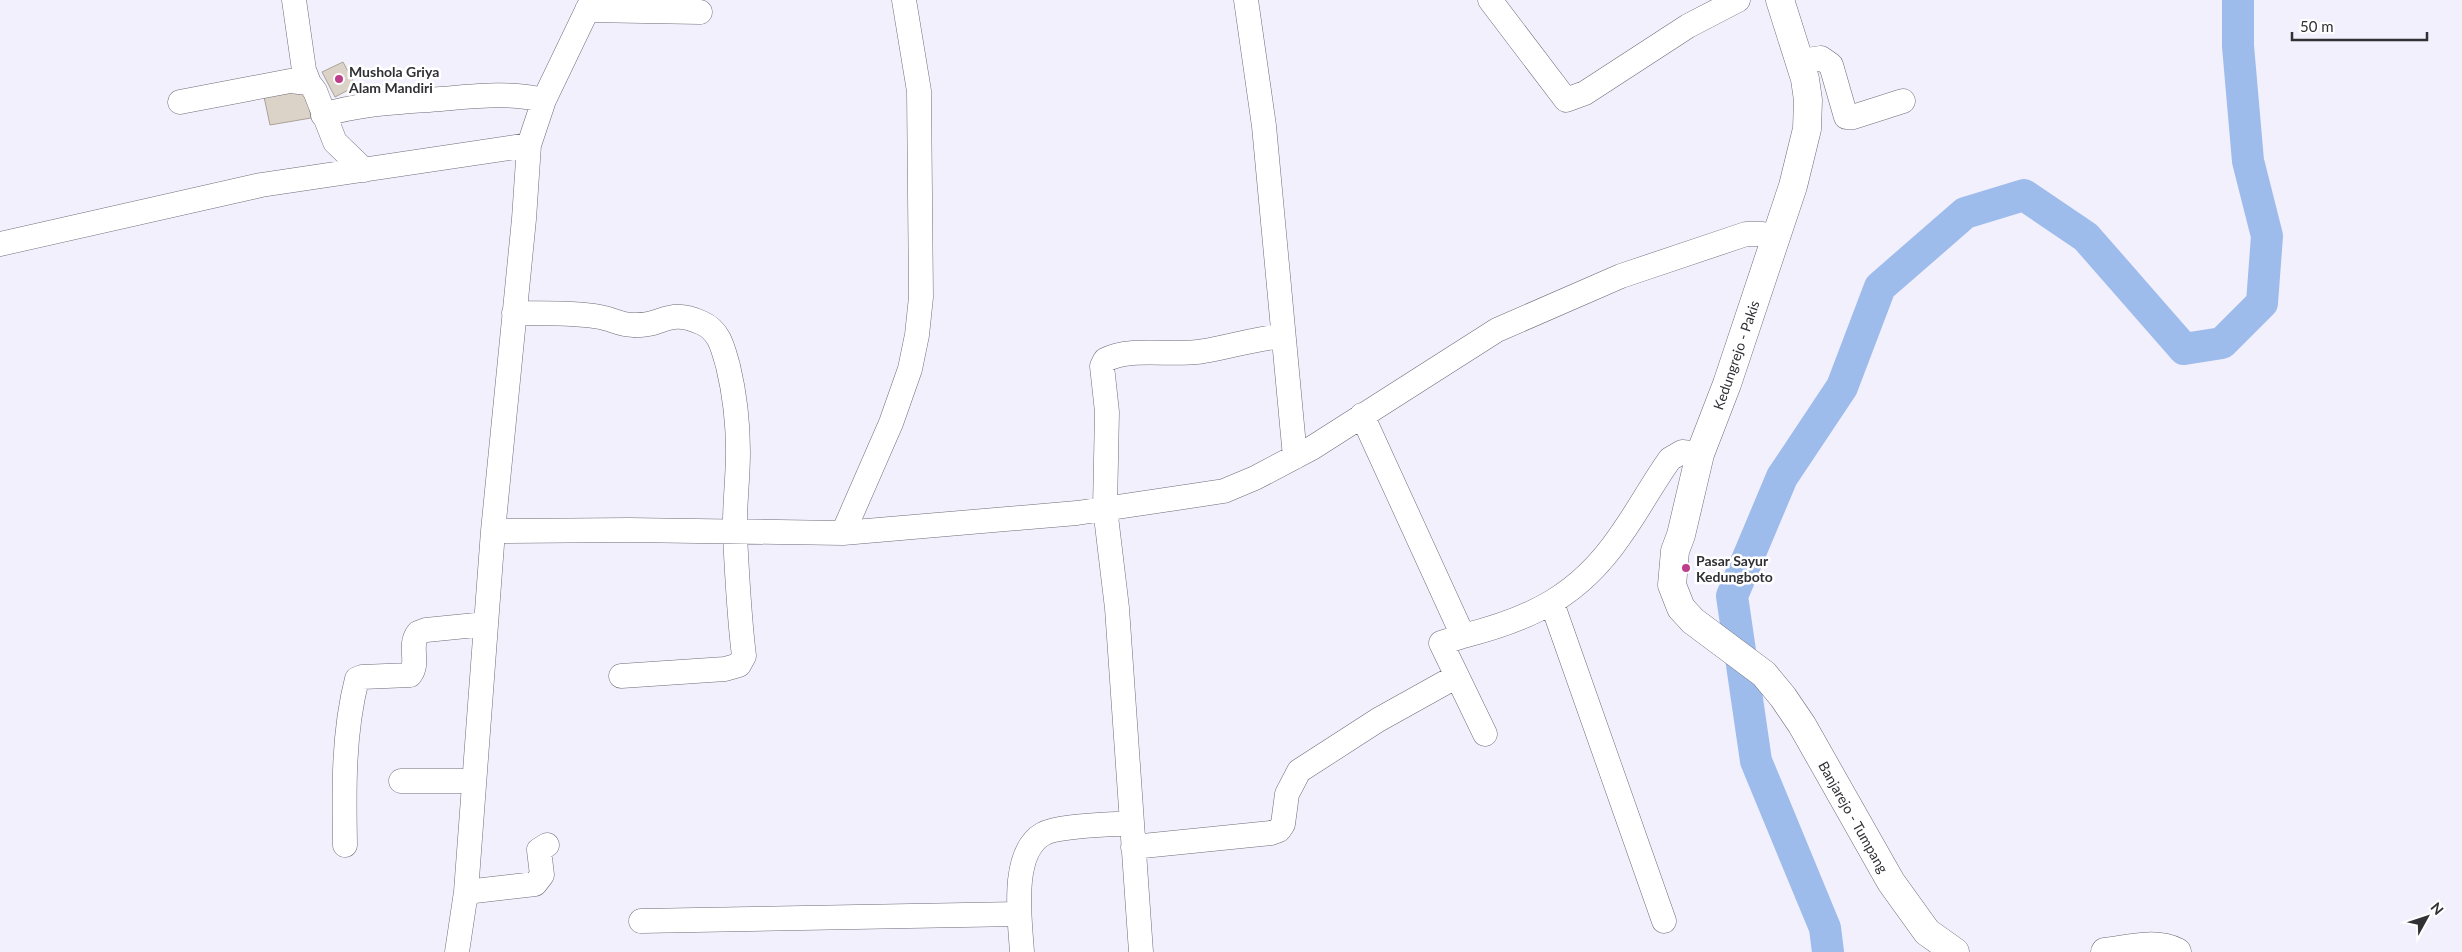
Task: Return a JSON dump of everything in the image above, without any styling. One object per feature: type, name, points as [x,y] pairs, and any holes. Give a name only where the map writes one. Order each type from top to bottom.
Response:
[{"type":"main road","name":"Kedungrejo - Pakis","points":[[1764,674],[1694,621],[1681,608],[1672,585],[1675,551],[1681,535],[1700,454],[1737,356],[1793,186],[1806,129],[1808,100],[1800,61],[1782,1]]},
{"type":"main road","name":"Banjarejo - Tumpang","points":[[1764,674],[1802,725],[1908,909],[1927,932],[1954,952]]},
{"type":"main road","points":[[2105,952],[2152,946],[2165,947],[2177,952]]},
{"type":"street","points":[[294,0],[304,70],[309,83],[315,91],[335,142],[364,170]]},
{"type":"street","points":[[843,533],[891,423],[910,369],[917,335],[921,297],[919,91],[904,0]]},
{"type":"street","points":[[1246,0],[1264,126],[1283,336],[1302,453]]},
{"type":"street","points":[[1490,0],[1563,98],[1570,100],[1688,26],[1738,0]]},
{"type":"street","points":[[457,952],[466,892],[493,531],[528,145],[544,100],[589,5],[700,12]]},
{"type":"street","points":[[1800,61],[1821,58],[1831,66],[1846,117],[1853,117],[1903,100]]},
{"type":"street","points":[[180,102],[290,81],[309,83]]},
{"type":"street","points":[[323,115],[349,107],[376,103],[482,94],[514,94],[544,100]]},
{"type":"street","points":[[0,244],[261,185],[528,145]]},
{"type":"street","points":[[493,531],[629,530],[735,533],[843,533],[1078,513],[1224,491],[1302,453],[1497,330],[1586,290],[1746,234],[1763,234],[1773,242]]},
{"type":"street","points":[[514,313],[585,315],[602,317],[617,324],[634,325],[645,325],[676,315],[704,324],[714,332],[724,348],[734,391],[737,415],[738,451],[735,533],[744,656],[739,665],[725,669],[621,676]]},
{"type":"street","points":[[1141,952],[1130,823],[1117,608],[1105,508],[1107,412],[1102,371],[1105,360],[1118,356],[1154,352],[1204,351],[1262,337],[1283,336]]},
{"type":"street","points":[[1362,415],[1463,636]]},
{"type":"street","points":[[1485,734],[1442,644],[1463,636],[1498,628],[1552,603],[1575,588],[1598,565],[1620,537],[1670,459],[1682,452],[1700,454]]},
{"type":"street","points":[[1552,603],[1664,921]]},
{"type":"street","points":[[346,845],[344,790],[346,751],[357,680],[362,677],[410,675],[414,667],[412,644],[418,633],[426,630],[486,624]]},
{"type":"street","points":[[1133,847],[1271,833],[1279,830],[1283,824],[1288,794],[1298,771],[1378,720],[1457,676]]},
{"type":"street","points":[[401,781],[474,781]]},
{"type":"street","points":[[1022,952],[1019,899],[1023,859],[1033,842],[1044,833],[1058,830],[1130,823]]},
{"type":"street","points":[[466,892],[535,884],[542,875],[539,850],[547,845]]},
{"type":"street","points":[[641,921],[1019,914]]},
{"type":"building","name":"Mushola Griya Alam Mandiri","points":[[343,62],[356,86],[335,97],[322,72]]},
{"type":"building","points":[[306,85],[311,118],[270,125],[263,92]]},
{"type":"waterway","points":[[1828,952],[1825,928],[1756,761],[1732,596],[1782,477],[1842,387],[1880,287],[1965,213],[2024,195],[2086,237],[2184,349],[2222,343],[2262,303],[2267,236],[2248,161],[2238,46],[2238,0]]},
{"type":"place","name":"Mushola Griya Alam Mandiri","points":[[339,79]]},
{"type":"place","name":"Pasar Sayur Kedungboto","points":[[1686,568]]}]
